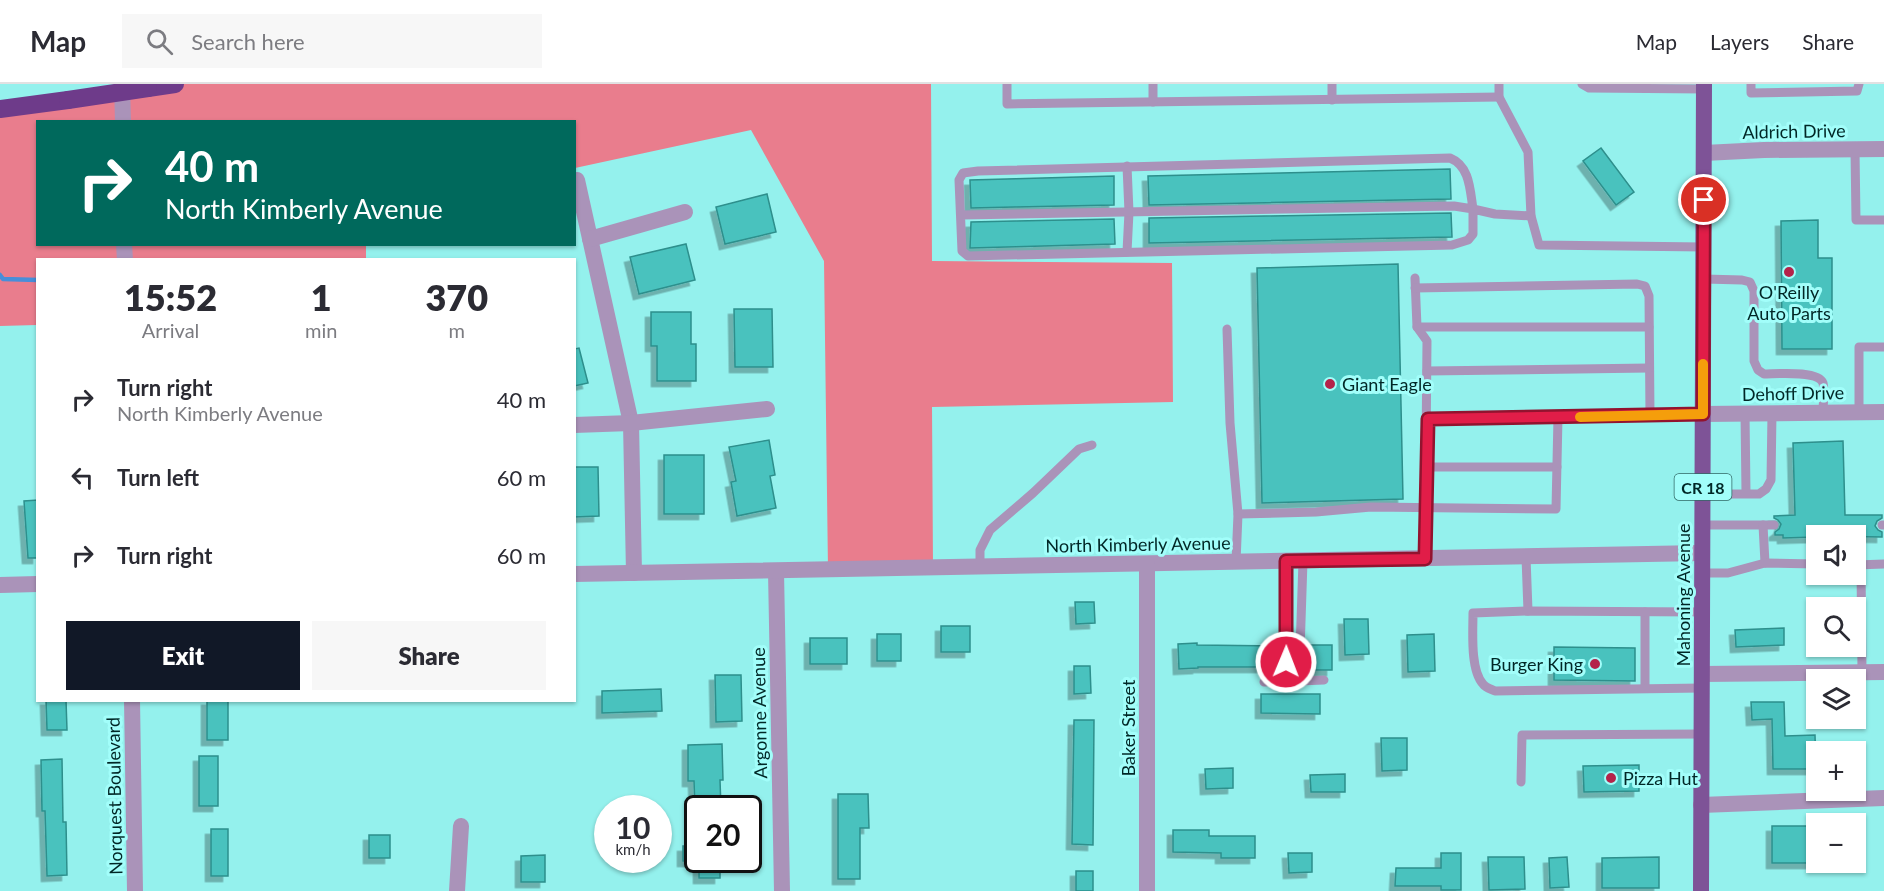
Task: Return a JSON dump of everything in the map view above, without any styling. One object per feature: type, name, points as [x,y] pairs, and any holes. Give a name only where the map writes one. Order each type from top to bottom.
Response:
[{"type":"highway","points":[[0,109],[175,84]]},
{"type":"main road","name":"Mahoning Avenue","points":[[1701,891],[1704,86]]},
{"type":"street","points":[[122,84],[123,120]]},
{"type":"street","name":"Aldrich Drive","points":[[1704,153],[1884,149]]},
{"type":"street","points":[[577,180],[631,423],[634,573]]},
{"type":"street","points":[[590,239],[685,212]]},
{"type":"street","points":[[576,425],[631,423],[767,410]]},
{"type":"street","name":"Dehoff Drive","points":[[1703,414],[1884,412]]},
{"type":"street","name":"North Kimberly Avenue","points":[[576,574],[1702,554]]},
{"type":"street","name":"Baker Street","points":[[1147,564],[1147,891]]},
{"type":"street","name":"Argonne Avenue","points":[[776,571],[782,891]]},
{"type":"street","points":[[0,585],[36,584]]},
{"type":"street","points":[[1866,672],[1884,672]]},
{"type":"street","points":[[1702,681],[1806,675]]},
{"type":"street","name":"Norquest Boulevard","points":[[132,702],[135,891]]},
{"type":"street","points":[[1701,805],[1884,798]]},
{"type":"street","points":[[457,891],[461,826]]},
{"type":"lane","points":[[1007,84],[1007,104],[1499,97]]},
{"type":"lane","points":[[1153,84],[1153,102]]},
{"type":"lane","points":[[1332,84],[1332,100]]},
{"type":"lane","points":[[1499,84],[1499,97],[1528,152],[1531,216],[1539,245],[1704,247]]},
{"type":"lane","points":[[1582,84],[1589,88],[1704,86]]},
{"type":"lane","points":[[1750,84],[1751,93],[1790,89],[1857,91],[1859,84]]},
{"type":"lane","points":[[1855,150],[1856,220],[1884,220]]},
{"type":"lane","points":[[1450,158],[1459,161],[1465,170],[1473,208],[1473,234],[1468,240],[1452,245],[968,256],[962,251],[959,180],[963,173],[1127,166],[1450,158]]},
{"type":"lane","points":[[1127,166],[1129,212],[1127,252]]},
{"type":"lane","points":[[961,215],[1454,206],[1495,214],[1531,216]]},
{"type":"lane","points":[[1415,278],[1417,327],[1427,341],[1425,559]]},
{"type":"lane","points":[[1704,279],[1750,282],[1754,291],[1754,361],[1758,370],[1764,374],[1811,374],[1819,379],[1823,383],[1823,412]]},
{"type":"lane","points":[[1415,288],[1637,284],[1645,286],[1649,296],[1650,416]]},
{"type":"lane","points":[[1417,327],[1649,327]]},
{"type":"lane","points":[[1227,329],[1230,423],[1238,514],[1236,562]]},
{"type":"lane","points":[[1859,412],[1860,347],[1884,346]]},
{"type":"lane","points":[[1428,370],[1649,368]]},
{"type":"lane","points":[[1745,413],[1746,493]]},
{"type":"lane","points":[[1702,494],[1759,494],[1766,489],[1771,480],[1772,413]]},
{"type":"lane","points":[[1428,419],[1703,414]]},
{"type":"lane","points":[[1238,514],[1316,512],[1371,507],[1556,509],[1558,417]]},
{"type":"lane","points":[[980,566],[980,550],[990,530],[1033,493],[1078,449],[1092,445]]},
{"type":"lane","points":[[1427,467],[1557,467]]},
{"type":"lane","points":[[1702,525],[1774,525]]},
{"type":"lane","points":[[1763,525],[1765,563]]},
{"type":"lane","points":[[1526,557],[1528,611]]},
{"type":"lane","points":[[1294,561],[1299,681]]},
{"type":"lane","points":[[1286,681],[1294,561]]},
{"type":"lane","points":[[1702,573],[1728,573],[1765,563],[1806,564]]},
{"type":"lane","points":[[1866,565],[1884,564]]},
{"type":"lane","points":[[1859,585],[1862,669]]},
{"type":"lane","points":[[1645,612],[1645,688]]},
{"type":"lane","points":[[1702,612],[1473,613],[1477,676],[1484,687],[1495,691],[1645,688],[1702,681]]},
{"type":"lane","points":[[1264,682],[1323,680]]},
{"type":"lane","points":[[1521,782],[1522,735],[1702,734]]},
{"type":"shaded area","points":[[175,84],[931,84],[932,261],[1172,263],[1173,402],[932,407],[933,567],[828,570],[824,261],[751,130],[576,168],[576,120],[36,120],[36,246],[366,246],[366,258],[36,258],[36,325],[0,326],[0,109]]},
{"type":"building","points":[[1601,148],[1634,192],[1616,205],[1583,161]]},
{"type":"building","points":[[1450,169],[1451,199],[1149,205],[1148,176]]},
{"type":"building","points":[[1114,176],[1114,205],[971,208],[970,180]]},
{"type":"building","points":[[767,194],[776,232],[725,244],[716,207]]},
{"type":"building","points":[[1451,213],[1452,237],[1149,243],[1149,218]]},
{"type":"building","points":[[1114,219],[1115,244],[970,248],[971,222]]},
{"type":"building","points":[[1818,220],[1818,258],[1832,258],[1832,349],[1782,349],[1781,221]]},
{"type":"building","points":[[686,244],[695,280],[639,294],[630,257]]},
{"type":"building","name":"Giant Eagle","points":[[1398,264],[1403,499],[1262,503],[1257,268]]},
{"type":"building","points":[[734,309],[772,309],[773,367],[735,367]]},
{"type":"building","points":[[651,312],[691,312],[691,344],[696,344],[696,381],[657,381],[657,346],[651,346]]},
{"type":"building","points":[[579,348],[588,383],[576,386],[576,349]]},
{"type":"building","points":[[769,440],[775,475],[770,476],[776,508],[737,516],[731,482],[736,481],[729,447]]},
{"type":"building","points":[[1843,441],[1845,515],[1882,515],[1875,526],[1882,532],[1882,537],[1866,537],[1866,525],[1806,525],[1806,537],[1783,538],[1783,535],[1775,535],[1781,524],[1774,516],[1795,515],[1793,443]]},
{"type":"building","points":[[664,455],[704,455],[704,514],[664,514]]},
{"type":"building","points":[[576,467],[598,467],[599,516],[576,517]]},
{"type":"building","points":[[36,500],[36,558],[28,558],[24,501]]},
{"type":"building","points":[[1075,602],[1094,602],[1095,623],[1076,624]]},
{"type":"building","points":[[1344,619],[1368,619],[1369,654],[1345,655]]},
{"type":"building","points":[[941,626],[970,626],[970,652],[941,652]]},
{"type":"building","points":[[1784,628],[1784,645],[1736,647],[1735,630]]},
{"type":"building","points":[[877,634],[901,634],[901,661],[877,661]]},
{"type":"building","points":[[1434,634],[1435,671],[1408,672],[1407,635]]},
{"type":"building","points":[[810,638],[847,638],[847,664],[810,664]]},
{"type":"building","points":[[1197,643],[1197,645],[1279,646],[1279,667],[1179,669],[1178,644]]},
{"type":"building","points":[[1307,645],[1332,645],[1332,670],[1306,670]]},
{"type":"building","name":"Burger King","points":[[1554,647],[1635,648],[1635,681],[1554,680]]},
{"type":"building","points":[[1074,666],[1090,666],[1091,693],[1074,694]]},
{"type":"building","points":[[715,675],[741,675],[742,721],[716,722]]},
{"type":"building","points":[[661,689],[662,711],[602,713],[602,691]]},
{"type":"building","points":[[1261,694],[1320,694],[1320,714],[1261,713]]},
{"type":"building","points":[[46,702],[66,702],[67,730],[47,730]]},
{"type":"building","points":[[207,702],[228,702],[228,740],[207,740]]},
{"type":"building","points":[[1751,702],[1784,702],[1785,736],[1815,735],[1815,741],[1806,741],[1806,769],[1773,769],[1772,719],[1752,720]]},
{"type":"building","points":[[1074,720],[1094,720],[1093,845],[1072,844]]},
{"type":"building","points":[[1381,738],[1407,738],[1407,770],[1382,771]]},
{"type":"building","points":[[722,744],[723,780],[720,780],[721,795],[695,795],[694,781],[688,781],[688,745]]},
{"type":"building","points":[[199,756],[218,756],[218,806],[199,806]]},
{"type":"building","points":[[62,759],[67,875],[47,876],[41,760]]},
{"type":"building","name":"Pizza Hut","points":[[1639,765],[1639,791],[1584,792],[1583,766]]},
{"type":"building","points":[[1233,768],[1233,788],[1206,789],[1205,769]]},
{"type":"building","points":[[1345,774],[1345,792],[1311,792],[1310,775]]},
{"type":"building","points":[[838,794],[868,794],[869,828],[860,828],[860,879],[838,879]]},
{"type":"building","points":[[1772,826],[1806,826],[1806,863],[1772,863]]},
{"type":"building","points":[[211,829],[228,829],[228,876],[211,876]]},
{"type":"building","points":[[1173,830],[1209,830],[1209,836],[1255,836],[1255,858],[1221,858],[1221,853],[1173,852]]},
{"type":"building","points":[[369,835],[390,835],[390,858],[369,858]]},
{"type":"building","points":[[1288,853],[1312,853],[1312,872],[1289,873]]},
{"type":"building","points":[[1441,853],[1461,853],[1461,890],[1441,890],[1441,886],[1395,886],[1396,868],[1441,868]]},
{"type":"building","points":[[545,855],[545,882],[521,882],[521,856]]},
{"type":"building","points":[[1488,857],[1524,857],[1525,889],[1489,890]]},
{"type":"building","points":[[1567,857],[1569,887],[1550,888],[1549,858]]},
{"type":"building","points":[[1659,857],[1659,888],[1602,888],[1602,858]]},
{"type":"building","points":[[1076,871],[1093,871],[1093,891],[1076,891]]},
{"type":"building","points":[[699,873],[720,873],[720,878],[699,878]]},
{"type":"waterway","points":[[0,275],[3,279],[36,280]]},
{"type":"slow traffic","points":[[1580,417],[1703,414],[1703,364]]},
{"type":"place","name":"O'Reilly Auto Parts","points":[[1789,272]]},
{"type":"place","name":"Giant Eagle","points":[[1330,384]]},
{"type":"place","name":"Burger King","points":[[1595,664]]},
{"type":"place","name":"Pizza Hut","points":[[1611,778]]},
{"type":"route","points":[[1286,662],[1286,561],[1425,559],[1428,419],[1703,414],[1704,200]]}]
